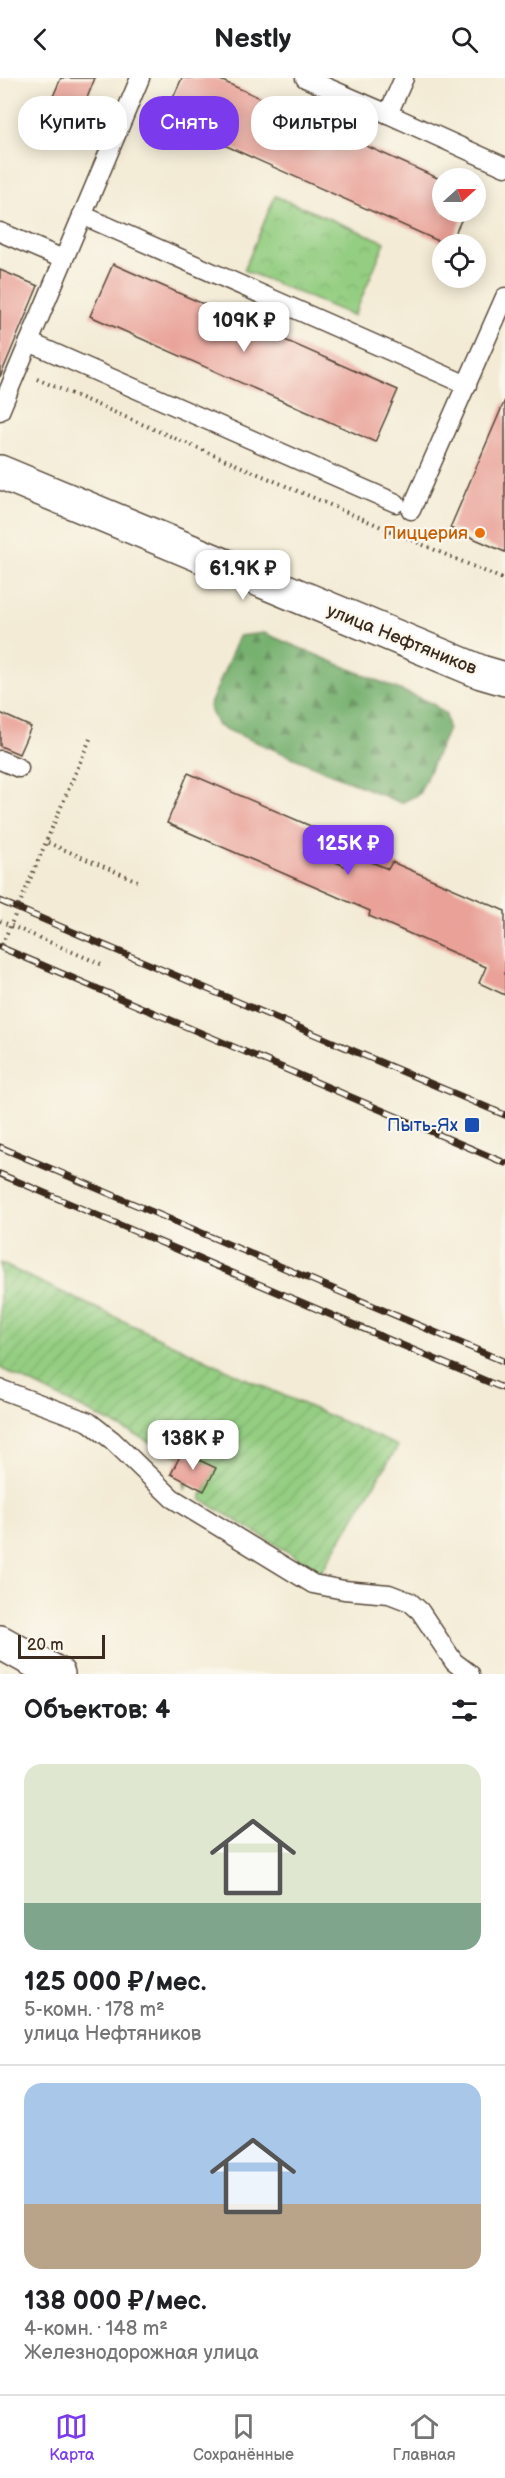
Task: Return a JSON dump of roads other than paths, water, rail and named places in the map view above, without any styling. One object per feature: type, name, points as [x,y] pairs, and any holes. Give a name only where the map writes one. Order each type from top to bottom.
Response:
[{"type":"street","name":"улица Нефтяников","points":[[0,472],[505,680]]},
{"type":"street","points":[[0,1642],[58,1674]]},
{"type":"lane","points":[[0,411],[140,78]]},
{"type":"lane","points":[[305,78],[505,167]]},
{"type":"lane","points":[[388,114],[404,78]]},
{"type":"lane","points":[[82,215],[467,385]]},
{"type":"lane","points":[[0,232],[63,259]]},
{"type":"lane","points":[[29,342],[403,507],[467,385],[505,297]]},
{"type":"lane","points":[[0,760],[19,768]]},
{"type":"lane","points":[[0,1389],[89,1422],[112,1440],[172,1498],[313,1584],[344,1590],[389,1594],[410,1602],[429,1623],[454,1662],[470,1674]]},
{"type":"railway","points":[[0,901],[505,1115]]},
{"type":"railway","points":[[0,947],[505,1163]]},
{"type":"railway","points":[[0,1147],[505,1362]]},
{"type":"railway","points":[[0,1174],[505,1389]]},
{"type":"place","name":"Пиццерия","points":[[480,533]]},
{"type":"place","name":"Пыть-Ях","points":[[472,1125]]}]
